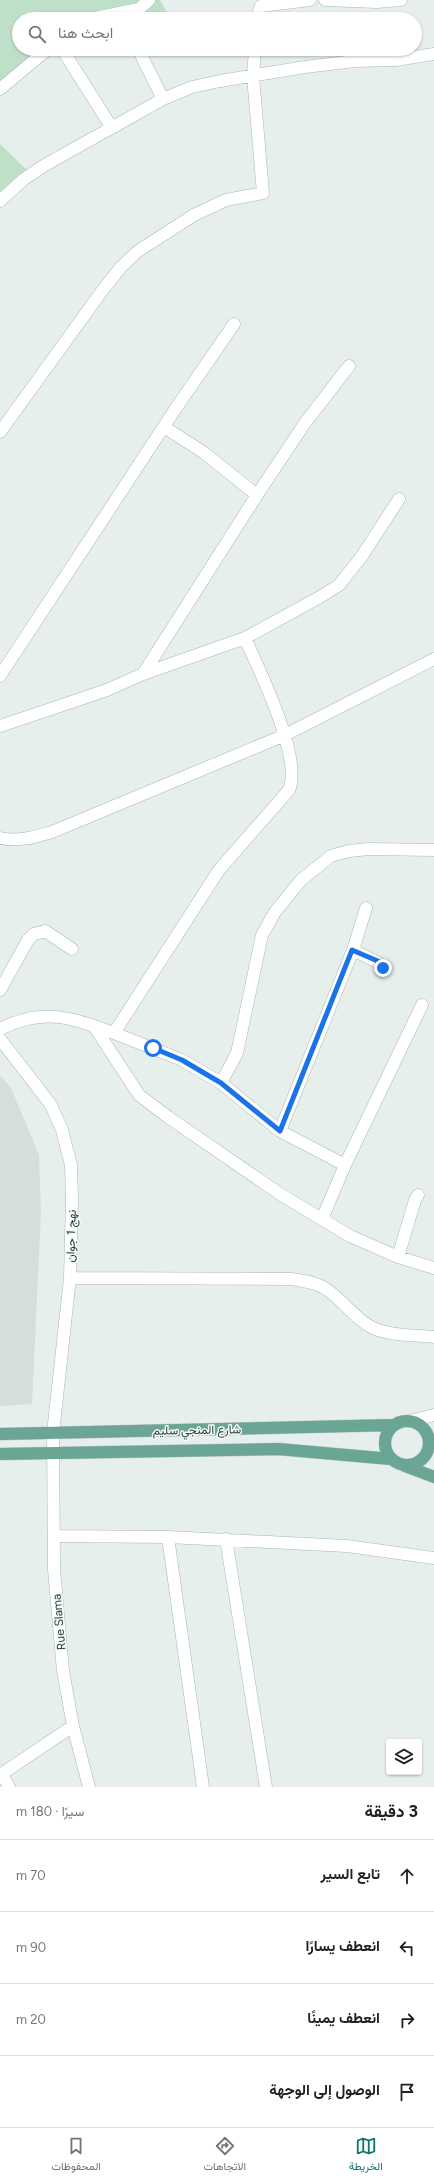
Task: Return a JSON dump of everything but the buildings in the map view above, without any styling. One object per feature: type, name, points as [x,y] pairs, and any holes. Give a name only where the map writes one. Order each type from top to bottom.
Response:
[{"type":"main road","points":[[404,1465],[417,1464],[423,1460],[432,1445],[426,1431],[422,1426],[409,1421],[394,1425],[388,1432],[385,1441],[386,1451],[391,1459],[404,1465],[434,1477]]},
{"type":"main road","name":"شارع المنجي سليم","points":[[0,1434],[394,1425]]},
{"type":"main road","name":"شارع المنجي سليم","points":[[0,1454],[278,1449],[391,1459]]},
{"type":"street","points":[[133,12],[149,0]]},
{"type":"street","points":[[259,12],[261,6],[310,0]]},
{"type":"street","points":[[325,0],[377,2],[402,0]]},
{"type":"street","points":[[422,56],[434,54]]},
{"type":"street","points":[[0,89],[40,56]]},
{"type":"street","points":[[66,56],[112,128]]},
{"type":"street","points":[[142,56],[163,99]]},
{"type":"street","points":[[0,432],[40,379],[102,291],[121,267],[138,251],[194,215],[226,200],[263,194],[253,76],[254,56]]},
{"type":"street","points":[[0,201],[24,179],[45,165],[163,99],[192,87],[220,80],[312,66],[355,61],[396,60],[421,56]]},
{"type":"street","points":[[0,676],[164,427],[234,324]]},
{"type":"street","points":[[143,674],[257,495],[305,423],[349,366]]},
{"type":"street","points":[[164,427],[203,452],[257,495]]},
{"type":"street","points":[[0,726],[107,690],[143,674],[245,638],[320,597],[339,584],[362,556],[399,499]]},
{"type":"street","points":[[114,1033],[219,870],[289,790],[292,778],[285,735],[245,638]]},
{"type":"street","points":[[0,838],[25,840],[52,832],[285,735],[434,658]]},
{"type":"street","points":[[221,1083],[237,1053],[248,1003],[253,967],[262,935],[275,912],[301,880],[331,856],[349,851],[369,849],[434,850]]},
{"type":"street","points":[[280,1131],[352,950],[366,908]]},
{"type":"street","points":[[0,990],[28,940],[34,934],[45,931],[72,948]]},
{"type":"street","points":[[352,950],[380,962],[383,968]]},
{"type":"street","points":[[322,1219],[345,1165],[422,1004]]},
{"type":"street","points":[[0,1029],[11,1023],[42,1016],[70,1017],[114,1033],[182,1060],[221,1083],[280,1131],[345,1165]]},
{"type":"street","points":[[94,1026],[139,1095],[168,1117],[280,1194],[350,1236],[398,1257],[434,1268]]},
{"type":"street","name":"نهج 1 جوان","points":[[0,1040],[51,1105],[62,1130],[71,1165],[72,1199],[70,1278],[52,1453]]},
{"type":"street","points":[[398,1257],[415,1200],[418,1195]]},
{"type":"street","points":[[70,1278],[292,1279],[309,1282],[326,1289],[358,1318],[372,1328],[391,1333],[434,1337]]},
{"type":"street","points":[[409,1421],[434,1415]]},
{"type":"street","name":"Rue Slama","points":[[52,1453],[58,1628],[63,1670],[73,1726],[89,1787]]},
{"type":"street","points":[[54,1536],[168,1537],[347,1546],[434,1558]]},
{"type":"street","points":[[168,1537],[204,1787]]},
{"type":"street","points":[[226,1539],[266,1787]]},
{"type":"street","points":[[8,1787],[1,1774],[73,1726]]},
{"type":"shaded area","points":[[0,1075],[11,1088],[39,1155],[41,1213],[32,1404],[0,1406]]},
{"type":"green space","points":[[0,0],[160,0],[167,12],[12,12],[12,56],[40,56],[0,93]]},
{"type":"green space","points":[[0,144],[32,175],[0,208]]},
{"type":"route","points":[[153,1048],[182,1060],[221,1083],[280,1131],[352,950],[380,962],[383,968]]}]
